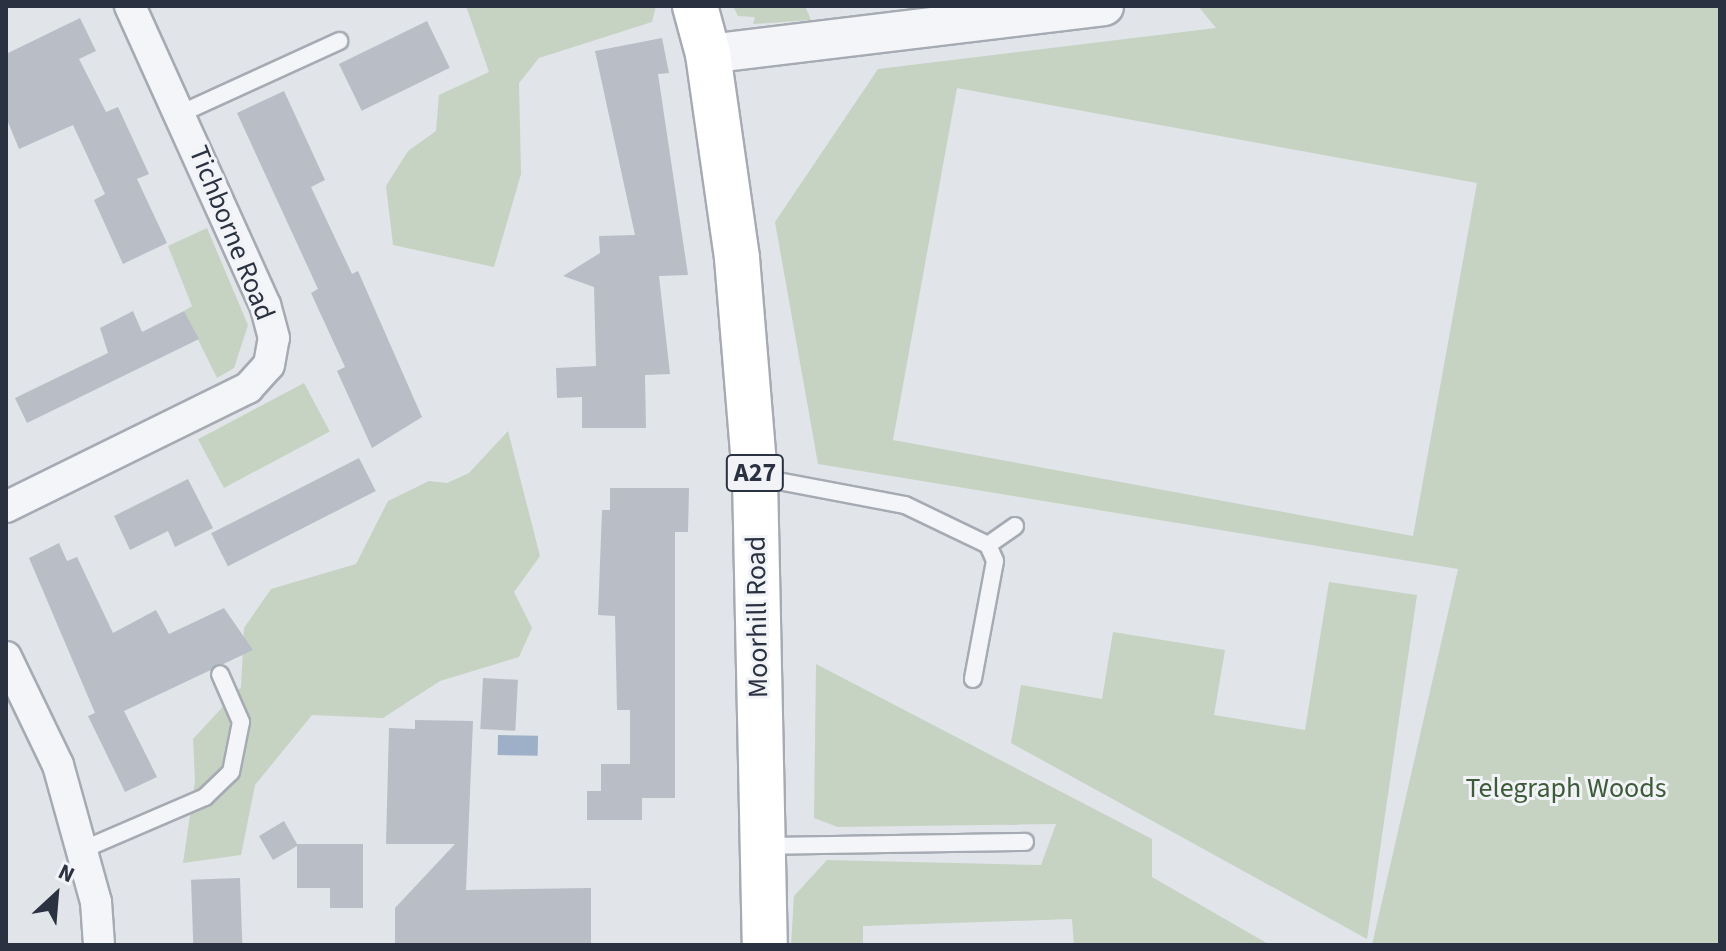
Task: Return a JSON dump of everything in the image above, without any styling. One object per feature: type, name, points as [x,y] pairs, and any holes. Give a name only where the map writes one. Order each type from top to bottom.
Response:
[{"type":"main road","name":"Moorhill Road","points":[[695,6],[708,54],[737,258],[755,477],[765,945]]},
{"type":"street","name":"Tichborne Road","points":[[6,507],[248,388],[269,365],[274,338],[265,305],[182,113],[130,6]]},
{"type":"street","points":[[708,54],[1104,6]]},
{"type":"street","points":[[6,657],[58,765],[82,850],[99,945]]},
{"type":"lane","points":[[182,113],[339,41]]},
{"type":"lane","points":[[755,477],[905,505],[988,545],[995,561],[973,679]]},
{"type":"lane","points":[[988,545],[1015,526]]},
{"type":"lane","points":[[82,850],[205,797],[231,772],[241,722],[220,674]]},
{"type":"lane","points":[[763,846],[1025,842]]},
{"type":"green space","points":[[466,6],[656,6],[652,22],[539,58],[519,83],[521,174],[494,267],[393,245],[386,186],[408,151],[436,131],[439,95],[489,72]]},
{"type":"green space","points":[[733,6],[805,6],[811,20],[753,24],[755,17],[738,16]]},
{"type":"green space","name":"Telegraph Woods","points":[[1198,6],[1720,6],[1720,945],[1372,945],[1458,569],[818,464],[775,222],[878,69],[1216,28]],"holes":[[[957,88],[1477,183],[1413,536],[893,440]]]},
{"type":"green space","points":[[207,228],[248,325],[234,368],[217,378],[184,311],[192,306],[168,246]]},
{"type":"green space","points":[[304,383],[330,432],[224,488],[198,439]]},
{"type":"green space","points":[[508,431],[540,556],[514,592],[532,628],[519,657],[440,681],[383,718],[312,715],[255,785],[241,855],[183,863],[195,781],[193,739],[241,687],[244,628],[271,589],[356,564],[388,501],[429,481],[447,483],[469,473]]},
{"type":"green space","points":[[1329,582],[1417,595],[1367,939],[1011,743],[1021,685],[1102,699],[1113,632],[1225,650],[1214,715],[1305,730]]},
{"type":"green space","points":[[816,664],[1152,839],[1152,877],[1270,945],[1074,945],[1072,919],[863,926],[863,945],[791,945],[794,896],[827,860],[1041,865],[1056,824],[838,827],[814,818]]},
{"type":"water","points":[[498,735],[538,736],[538,756],[498,755]]},
{"type":"building","points":[[80,18],[96,51],[79,59],[106,112],[118,107],[149,174],[137,179],[167,243],[123,264],[94,200],[105,194],[73,125],[19,149],[6,117],[6,54]]},
{"type":"building","points":[[427,21],[450,68],[362,111],[339,64]]},
{"type":"building","points":[[662,38],[669,73],[658,74],[688,275],[659,276],[670,374],[645,375],[646,428],[582,428],[582,397],[557,398],[556,368],[596,366],[594,287],[563,276],[600,253],[599,236],[635,235],[595,51]]},
{"type":"building","points":[[284,91],[325,180],[311,187],[352,274],[358,271],[422,417],[372,448],[337,371],[345,367],[311,293],[318,289],[237,113]]},
{"type":"building","points":[[133,311],[142,332],[184,311],[199,339],[27,423],[15,398],[108,353],[100,328]]},
{"type":"building","points":[[359,458],[376,491],[228,566],[211,533]]},
{"type":"building","points":[[188,479],[213,528],[175,547],[168,531],[130,550],[114,516]]},
{"type":"building","points":[[610,488],[689,488],[688,532],[675,532],[675,798],[642,798],[642,820],[587,820],[587,791],[601,791],[601,764],[630,764],[630,710],[617,710],[615,616],[598,615],[602,510],[610,510]]},
{"type":"building","points":[[59,543],[67,561],[77,557],[113,633],[156,610],[169,634],[224,608],[253,650],[124,711],[157,777],[125,792],[88,716],[95,713],[29,558]]},
{"type":"building","points":[[483,678],[518,680],[515,731],[480,729]]},
{"type":"building","points":[[415,720],[473,721],[466,890],[591,888],[591,945],[395,945],[395,908],[455,844],[386,844],[389,728],[415,729]]},
{"type":"building","points":[[284,821],[297,844],[363,844],[363,908],[330,908],[330,888],[297,888],[297,846],[273,860],[259,836]]},
{"type":"building","points":[[240,878],[242,945],[193,945],[191,880]]}]
